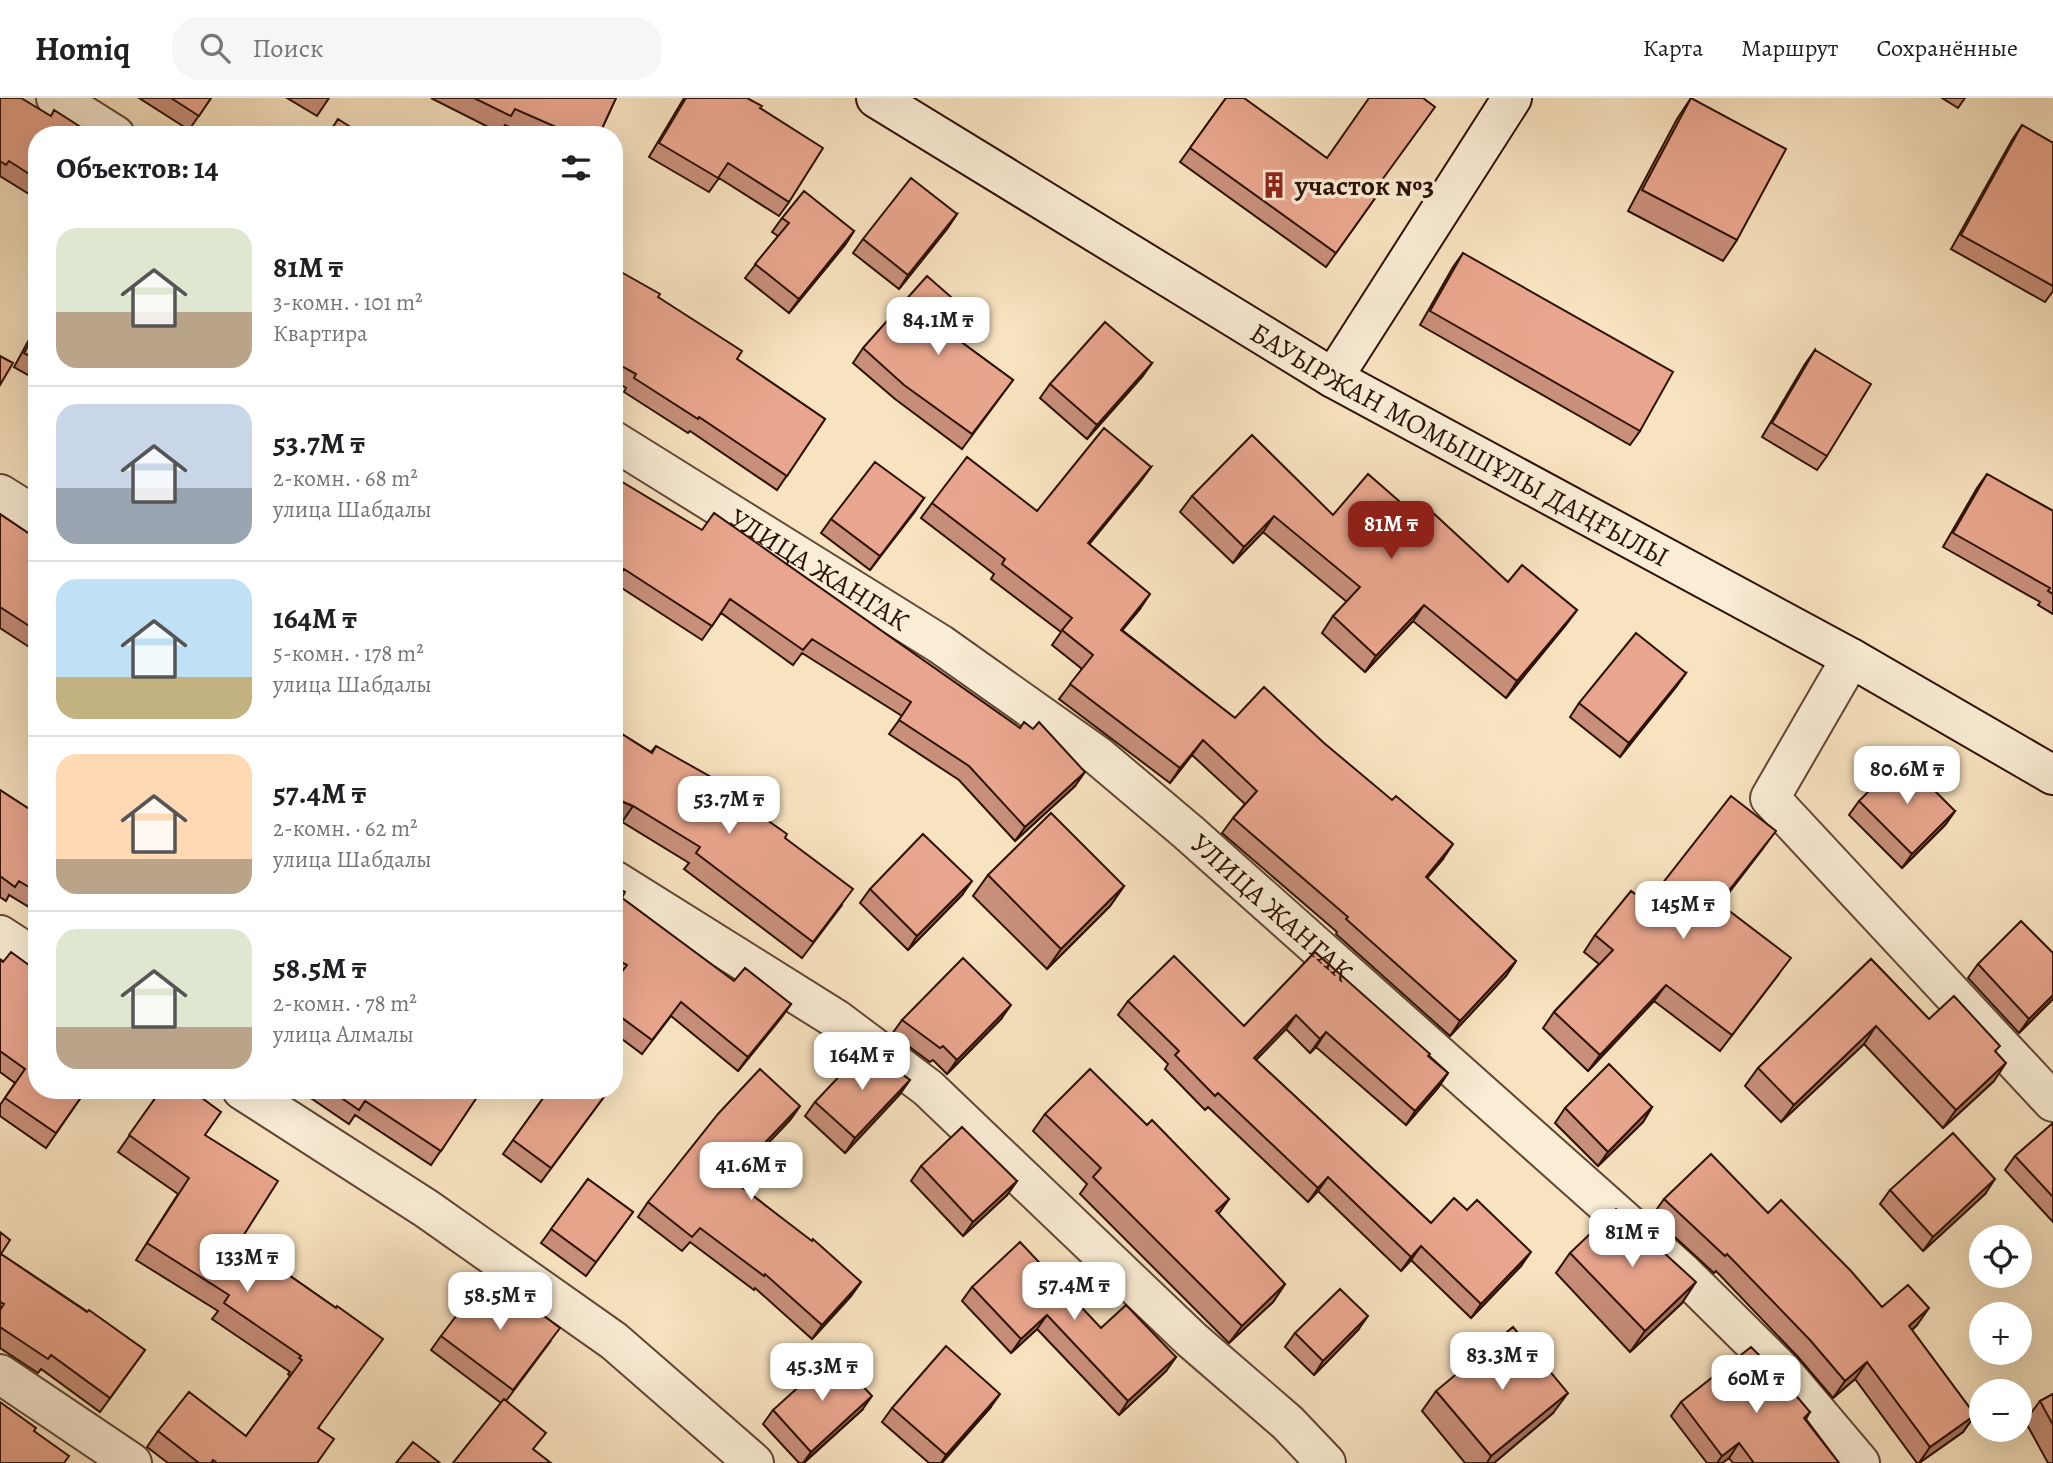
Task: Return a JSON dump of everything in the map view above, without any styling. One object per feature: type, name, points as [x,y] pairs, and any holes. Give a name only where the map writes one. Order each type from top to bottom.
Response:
[{"type":"street","points":[[56,98],[101,126]]},
{"type":"street","name":"БАУЫРЖАН МОМЫШҰЛЫ ДАҢҒЫЛЫ","points":[[876,98],[1333,378],[1851,658],[2053,775]]},
{"type":"street","points":[[1333,378],[1512,98]]},
{"type":"street","name":"УЛИЦА ЖАНГАК","points":[[623,447],[940,644],[1098,756],[1188,832],[1683,1273],[1783,1372],[1860,1463]]},
{"type":"street","points":[[0,494],[28,511]]},
{"type":"street","points":[[1851,658],[1770,798],[2053,1102]]},
{"type":"street","points":[[623,886],[836,1020],[928,1088],[1192,1340],[1288,1423],[1326,1463]]},
{"type":"street","points":[[0,935],[28,953]]},
{"type":"street","points":[[256,1099],[427,1209],[614,1341],[754,1463]]},
{"type":"street","points":[[0,1374],[132,1463]]},
{"type":"building","points":[[0,98],[21,98],[51,116],[54,110],[79,126],[28,126],[28,173],[9,161],[6,165],[0,161]]},
{"type":"building","points":[[171,98],[211,98],[199,116]]},
{"type":"building","points":[[474,98],[616,98],[603,126],[554,126],[515,109],[511,116]]},
{"type":"building","points":[[686,98],[747,98],[823,148],[789,202],[728,163],[718,178],[659,143]]},
{"type":"building","points":[[1226,98],[1244,98],[1327,158],[1369,98],[1423,98],[1435,107],[1374,191],[1378,194],[1336,253],[1190,148]]},
{"type":"building","points":[[1691,98],[1786,149],[1737,240],[1642,190]]},
{"type":"building","points":[[338,119],[349,126],[334,126]]},
{"type":"building","points":[[2022,125],[2053,143],[2053,286],[1961,235]]},
{"type":"building","points":[[911,178],[957,214],[908,275],[863,239]]},
{"type":"building","points":[[804,191],[854,231],[799,299],[755,264],[789,223],[782,218]]},
{"type":"building","points":[[1463,253],[1673,372],[1640,431],[1430,311]]},
{"type":"building","points":[[623,273],[660,294],[658,297],[742,351],[737,359],[825,419],[787,476],[699,417],[698,419],[634,378],[636,374],[623,367]]},
{"type":"building","points":[[927,276],[974,317],[956,338],[1013,380],[972,434],[904,385],[863,348]]},
{"type":"building","points":[[1105,322],[1152,363],[1097,425],[1050,384]]},
{"type":"building","points":[[1815,350],[1871,384],[1827,456],[1772,423]]},
{"type":"building","points":[[0,356],[13,363],[0,385]]},
{"type":"building","points":[[1104,428],[1151,467],[1088,543],[1150,594],[1121,630],[1235,718],[1264,687],[1324,743],[1392,800],[1396,796],[1453,844],[1426,877],[1516,961],[1460,1021],[1346,919],[1348,917],[1233,818],[1257,791],[1203,740],[1180,768],[1070,684],[1093,655],[1062,630],[1072,618],[1002,564],[1005,559],[932,503],[967,457],[1037,511]]},
{"type":"building","points":[[1252,435],[1333,515],[1368,474],[1422,521],[1431,511],[1508,582],[1522,565],[1577,610],[1517,681],[1424,605],[1376,656],[1333,616],[1360,587],[1274,516],[1244,547],[1192,496]]},
{"type":"building","points":[[875,462],[924,498],[880,556],[831,519]]},
{"type":"building","points":[[1987,474],[2053,511],[2053,594],[2048,591],[2050,588],[1953,533]]},
{"type":"building","points":[[623,482],[702,530],[714,513],[1020,728],[1024,722],[1033,729],[1039,722],[1085,772],[1025,827],[969,766],[899,720],[911,702],[812,639],[803,650],[730,599],[712,626],[624,569]]},
{"type":"building","points":[[0,514],[28,533],[28,625],[0,607]]},
{"type":"building","points":[[1636,633],[1686,673],[1629,743],[1579,703]]},
{"type":"building","points":[[623,735],[652,753],[656,746],[711,777],[710,780],[787,834],[785,838],[853,889],[813,942],[696,853],[700,847],[623,802]]},
{"type":"building","points":[[1902,758],[1955,811],[1912,854],[1859,801]]},
{"type":"building","points":[[0,790],[28,808],[28,886],[19,881],[15,887],[0,876]]},
{"type":"building","points":[[1731,796],[1776,831],[1719,903],[1791,958],[1732,1035],[1666,985],[1600,1055],[1554,1012],[1613,950],[1595,935],[1631,891],[1647,903]]},
{"type":"building","points":[[1051,813],[1124,886],[1061,949],[988,875]]},
{"type":"building","points":[[923,834],[972,881],[917,936],[870,889]]},
{"type":"building","points":[[623,899],[734,981],[745,968],[791,1004],[748,1057],[681,1002],[652,1040],[623,1019],[623,970],[627,965],[623,963]]},
{"type":"building","points":[[2021,921],[2053,953],[2053,995],[2029,1019],[1978,964]]},
{"type":"building","points":[[11,952],[28,964],[28,1099],[80,1099],[56,1133],[5,1098],[25,1069],[0,1051],[0,960],[3,962]]},
{"type":"building","points":[[1315,952],[1448,1073],[1415,1111],[1326,1032],[1320,1039],[1296,1015],[1254,1058],[1431,1223],[1454,1198],[1467,1210],[1477,1200],[1531,1252],[1481,1304],[1421,1246],[1411,1257],[1328,1177],[1318,1188],[1218,1093],[1215,1096],[1175,1055],[1179,1051],[1128,1001],[1174,956],[1244,1026]]},
{"type":"building","points":[[963,958],[1011,1005],[957,1060],[943,1046],[940,1048],[902,1020]]},
{"type":"building","points":[[1871,959],[1929,1019],[1954,996],[2000,1046],[1995,1051],[2006,1063],[1956,1110],[1876,1026],[1794,1105],[1758,1068]]},
{"type":"building","points":[[865,1049],[910,1080],[855,1138],[815,1102]]},
{"type":"building","points":[[1609,1064],[1652,1107],[1608,1152],[1565,1108]]},
{"type":"building","points":[[760,1069],[800,1106],[734,1175],[739,1178],[735,1182],[812,1241],[813,1239],[861,1282],[822,1325],[765,1274],[764,1276],[700,1228],[692,1237],[648,1202],[718,1114]]},
{"type":"building","points":[[1090,1069],[1147,1125],[1152,1120],[1229,1199],[1216,1211],[1285,1284],[1242,1326],[1093,1177],[1101,1168],[1045,1114]]},
{"type":"building","points":[[155,1099],[203,1099],[221,1112],[205,1135],[278,1181],[240,1241],[383,1339],[318,1428],[334,1439],[317,1463],[217,1463],[213,1460],[211,1463],[199,1463],[158,1431],[189,1392],[246,1436],[302,1360],[299,1358],[301,1356],[224,1303],[229,1295],[147,1243],[189,1178],[129,1135]]},
{"type":"building","points":[[343,1099],[476,1099],[441,1151],[365,1101],[359,1110]]},
{"type":"building","points":[[543,1099],[602,1099],[551,1168],[513,1140]]},
{"type":"building","points":[[2053,1123],[2053,1197],[2015,1156]]},
{"type":"building","points":[[962,1127],[1017,1181],[973,1222],[921,1166]]},
{"type":"building","points":[[1953,1133],[1995,1179],[1933,1237],[1890,1190]]},
{"type":"building","points":[[1711,1154],[1768,1213],[1781,1200],[1851,1271],[1882,1307],[1908,1285],[1929,1308],[1909,1326],[1969,1407],[1969,1419],[1930,1447],[1867,1362],[1845,1381],[1810,1340],[1727,1254],[1725,1256],[1664,1199]]},
{"type":"building","points":[[588,1179],[633,1212],[596,1262],[551,1229]]},
{"type":"building","points":[[1616,1209],[1696,1282],[1645,1331],[1570,1253]]},
{"type":"building","points":[[0,1232],[10,1240],[1,1254],[87,1312],[89,1310],[145,1350],[110,1398],[51,1355],[48,1359],[0,1327],[0,1310],[4,1304],[0,1302]]},
{"type":"building","points":[[1020,1242],[1101,1328],[1126,1305],[1176,1357],[1128,1401],[1047,1315],[1021,1339],[972,1287]]},
{"type":"building","points":[[488,1274],[560,1328],[513,1390],[441,1336]]},
{"type":"building","points":[[1340,1289],[1368,1316],[1323,1361],[1295,1333]]},
{"type":"building","points":[[1513,1327],[1568,1393],[1491,1456],[1436,1391]]},
{"type":"building","points":[[946,1346],[1000,1394],[946,1455],[892,1408]]},
{"type":"building","points":[[1751,1347],[1810,1412],[1804,1418],[1839,1463],[1754,1463],[1739,1443],[1722,1456],[1681,1402]]},
{"type":"building","points":[[834,1355],[872,1396],[811,1452],[773,1410]]},
{"type":"building","points":[[2053,1394],[2053,1425],[2040,1401]]},
{"type":"building","points":[[504,1399],[546,1433],[533,1449],[551,1463],[453,1463]]},
{"type":"building","points":[[0,1402],[69,1456],[64,1463],[0,1463]]},
{"type":"building","points":[[413,1442],[440,1463],[396,1463]]},
{"type":"place","name":"участок №3","points":[[1274,185]]}]
